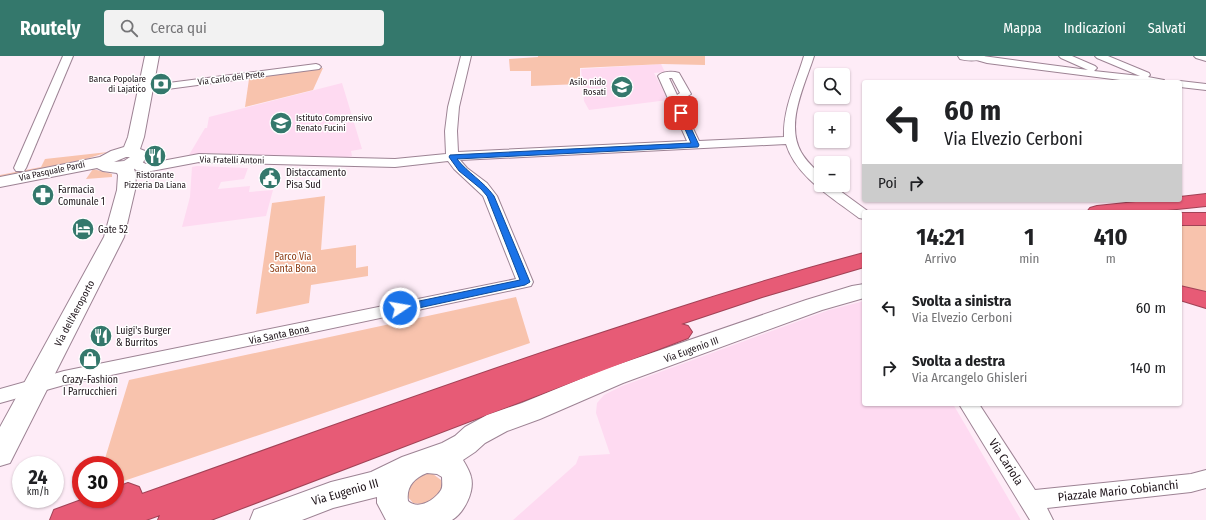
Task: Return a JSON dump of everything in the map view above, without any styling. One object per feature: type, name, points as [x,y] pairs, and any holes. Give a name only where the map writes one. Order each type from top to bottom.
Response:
[{"type":"highway","points":[[1114,210],[1206,200]]},
{"type":"highway","points":[[1182,212],[1206,209]]},
{"type":"highway","points":[[1182,219],[1206,219]]},
{"type":"highway","points":[[108,520],[346,432],[712,305],[776,284],[862,261]]},
{"type":"highway","points":[[173,520],[657,339],[754,306],[861,286]]},
{"type":"highway","points":[[1182,294],[1206,300]]},
{"type":"highway","points":[[1182,299],[1206,305]]},
{"type":"highway","points":[[64,520],[136,494],[346,432]]},
{"type":"street","points":[[20,168],[68,56]]},
{"type":"street","points":[[123,160],[132,148],[136,137],[152,56]]},
{"type":"street","points":[[452,157],[452,116],[454,100],[465,70],[466,56]]},
{"type":"street","points":[[809,56],[789,118],[792,149],[798,159],[814,175]]},
{"type":"street","points":[[973,56],[987,60],[1144,80]]},
{"type":"street","points":[[1064,56],[1111,76]]},
{"type":"street","points":[[1100,56],[1156,80]]},
{"type":"street","points":[[1199,56],[1206,58]]},
{"type":"street","name":"Via Carlo del Prete","points":[[145,89],[316,66]]},
{"type":"street","points":[[1182,84],[1206,87]]},
{"type":"street","points":[[675,100],[695,145]]},
{"type":"street","name":"Via Fratelli Antoni","points":[[123,160],[146,168],[201,158],[395,163],[452,157],[790,140]]},
{"type":"street","name":"Via Santa Bona","points":[[0,396],[34,388],[64,378],[525,282],[490,196],[484,187],[461,169],[452,157]]},
{"type":"street","name":"Via Pasquale Pardi","points":[[0,182],[123,160]]},
{"type":"street","name":"Via dell'Aeroporto","points":[[0,454],[114,237],[128,176],[123,160]]},
{"type":"street","points":[[833,192],[862,214]]},
{"type":"street","name":"Via Eugenio III","points":[[265,520],[331,495],[376,484],[416,465],[452,452],[465,444],[475,435],[497,423],[531,411],[614,376],[861,286]]},
{"type":"street","name":"Via Cariola","points":[[970,406],[1042,520]]},
{"type":"street","name":"Via Eugenio III","points":[[457,478],[480,442],[490,434],[531,411]]},
{"type":"street","points":[[437,461],[450,466],[457,478],[458,487],[453,499],[446,508],[433,516],[418,519],[410,518],[402,515],[394,507],[391,497],[393,487],[398,478],[416,465],[437,461]]},
{"type":"street","name":"Piazzale Mario Cobianchi","points":[[1030,500],[1191,483],[1206,479]]},
{"type":"street","name":"Via Eugenio III","points":[[305,504],[353,498],[373,500],[394,507]]},
{"type":"shaded area","name":"Asilo nido Rosati","points":[[661,64],[665,72],[654,73],[668,100],[589,110],[584,101],[581,69]]},
{"type":"shaded area","name":"Istituto Comprensivo Renato Fucini","points":[[342,83],[362,149],[351,151],[352,156],[343,158],[206,153],[189,155],[205,128],[207,128],[209,117]]},
{"type":"shaded area","points":[[192,167],[248,168],[244,179],[221,182],[218,189],[250,186],[249,192],[273,190],[266,216],[182,227],[190,197]]},
{"type":"shaded area","points":[[862,302],[862,406],[954,406],[1021,520],[513,520],[576,464],[579,456],[610,454],[596,413],[597,403],[604,395],[622,386],[829,310]]},
{"type":"green space","points":[[538,56],[705,56],[705,65],[663,64],[580,68],[580,84],[531,86],[531,71],[510,71],[509,59]]},
{"type":"green space","points":[[323,68],[313,90],[245,107],[249,79]]},
{"type":"green space","points":[[108,152],[86,159],[0,177],[0,175],[41,167],[45,159]]},
{"type":"green space","points":[[93,169],[112,174],[112,177],[86,179]]},
{"type":"green space","name":"Parco Via Santa Bona","points":[[325,196],[321,250],[356,245],[356,268],[368,266],[368,276],[311,285],[309,303],[256,314],[272,203]]},
{"type":"green space","points":[[1206,224],[1206,297],[1182,290],[1182,225]]},
{"type":"green space","points":[[516,297],[530,343],[124,481],[124,456],[106,456],[129,380]]},
{"type":"green space","points":[[433,474],[441,480],[441,491],[435,499],[430,502],[419,504],[413,503],[407,496],[408,486],[422,475]]},
{"type":"place","name":"Banca Popolare di Lajatico","points":[[161,84]]},
{"type":"place","name":"Asilo nido Rosati","points":[[622,87]]},
{"type":"place","name":"Istituto Comprensivo Renato Fucini","points":[[281,123]]},
{"type":"place","name":"Ristorante Pizzeria Da Liana","points":[[155,156]]},
{"type":"place","name":"Distaccamento Pisa Sud","points":[[270,178]]},
{"type":"place","name":"Farmacia Comunale 1","points":[[43,195]]},
{"type":"place","name":"Gate 52","points":[[83,229]]},
{"type":"place","name":"Luigi's Burger & Burritos","points":[[101,336]]},
{"type":"place","name":"Crazy-Fashion I Parrucchieri","points":[[90,359]]},
{"type":"route","points":[[400,308],[525,282],[488,192],[484,187],[461,169],[452,157],[695,145],[681,113]]}]
